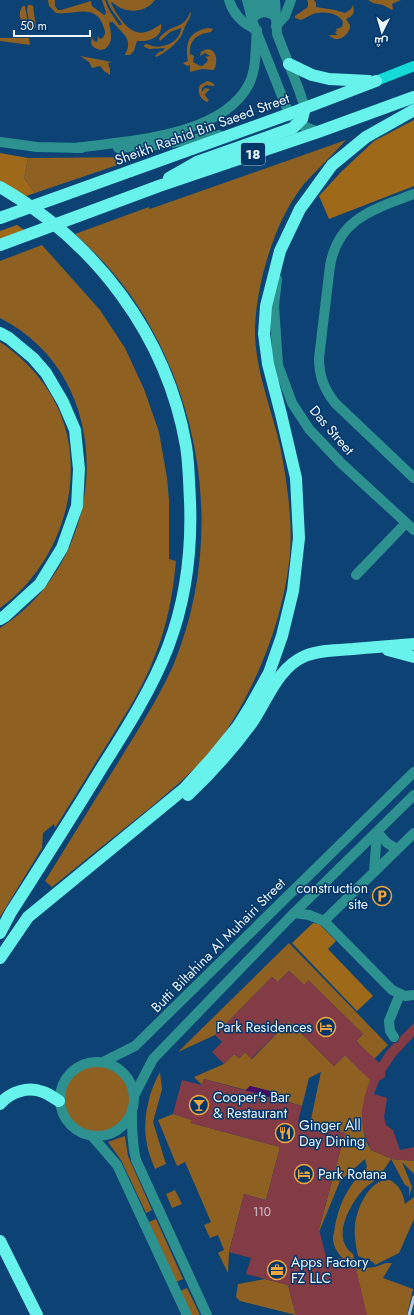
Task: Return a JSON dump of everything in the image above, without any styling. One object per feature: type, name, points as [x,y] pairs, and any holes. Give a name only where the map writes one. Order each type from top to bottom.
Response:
[{"type":"highway","points":[[289,64],[312,75],[328,79],[376,81]]},
{"type":"highway","name":"Sheikh Rashid Bin Saeed Street","points":[[0,218],[243,131],[376,81]]},
{"type":"highway","name":"18","points":[[0,245],[159,186],[318,132],[414,97]]},
{"type":"highway","points":[[159,186],[177,172],[197,162],[293,128],[302,119],[305,108]]},
{"type":"highway","points":[[0,958],[28,917],[184,789],[238,726],[269,673],[282,636],[293,591],[299,538],[296,478],[268,364],[264,334],[266,306],[280,251],[300,209],[332,165],[366,137],[414,110]]},
{"type":"highway","points":[[0,187],[23,200],[80,247],[105,273],[128,304],[148,337],[170,386],[183,432],[189,468],[191,523],[190,548],[185,584],[175,628],[167,650],[150,686],[125,732],[11,912],[0,933]]},
{"type":"highway","points":[[0,333],[9,338],[33,358],[46,373],[60,396],[75,430],[79,469],[77,506],[62,548],[40,584],[0,619]]},
{"type":"highway","points":[[140,826],[176,805],[216,767],[252,723],[277,680],[293,663],[304,656],[320,652],[414,644]]},
{"type":"highway","points":[[377,647],[414,657]]},
{"type":"highway","points":[[0,1104],[4,1099],[16,1092],[27,1090],[42,1092],[59,1102]]},
{"type":"highway","points":[[0,1242],[38,1315]]},
{"type":"main road","name":"Sheikh Rashid Bin Saeed Street","points":[[376,81],[414,66]]},
{"type":"street","points":[[229,0],[240,20],[251,28],[257,30]]},
{"type":"street","points":[[247,0],[266,18],[284,16],[292,0]]},
{"type":"street","points":[[257,0],[278,38],[305,108]]},
{"type":"street","points":[[266,0],[266,18]]},
{"type":"street","points":[[75,148],[166,134],[196,126],[221,114],[237,99],[249,84],[254,68],[257,30],[266,18],[275,0]]},
{"type":"street","points":[[257,30],[289,114],[298,123],[308,129],[318,132]]},
{"type":"street","points":[[0,142],[37,147],[121,148],[158,145],[243,131]]},
{"type":"street","points":[[414,194],[375,209],[362,216],[350,224],[339,239],[331,256],[319,358],[319,370],[327,394],[414,478]]},
{"type":"street","name":"Das Street","points":[[280,251],[274,306],[278,365],[292,403],[309,429],[341,463],[414,530]]},
{"type":"street","points":[[356,575],[406,523]]},
{"type":"street","name":"Butti Biltahina Al Muhairi Street","points":[[102,1062],[135,1046],[414,772]]},
{"type":"street","points":[[135,1094],[153,1059],[294,913],[414,795]]},
{"type":"street","points":[[377,832],[387,843],[397,849]]},
{"type":"street","points":[[374,872],[377,832]]},
{"type":"street","points":[[324,921],[414,833]]},
{"type":"street","points":[[294,913],[309,915],[324,921],[392,990],[405,996],[414,995]]},
{"type":"street","points":[[394,1037],[390,1031],[389,1021],[400,994]]},
{"type":"street","points":[[91,1062],[112,1064],[127,1076],[135,1094],[135,1104],[126,1124],[116,1132],[104,1136],[92,1136],[79,1132],[69,1125],[62,1114],[59,1102],[60,1090],[65,1080],[81,1065],[91,1062]]},
{"type":"street","points":[[132,1113],[133,1148],[136,1160],[207,1315]]},
{"type":"street","points":[[92,1136],[117,1165],[187,1315]]},
{"type":"shaded area","points":[[48,0],[55,0],[55,6],[58,10],[91,1],[92,6],[105,15],[106,12],[102,0],[105,0],[109,10],[119,25],[121,25],[122,24],[111,9],[107,0],[155,0],[146,8],[134,11],[122,9],[111,2],[114,10],[131,30],[141,33],[156,28],[161,24],[160,33],[150,40],[137,41],[134,51],[130,55],[125,55],[128,47],[127,39],[113,22],[111,22],[109,23],[111,37],[110,43],[105,49],[100,50],[93,47],[91,43],[92,37],[94,41],[97,42],[98,36],[101,39],[105,33],[100,20],[96,15],[90,12],[56,13],[49,6]]},
{"type":"shaded area","points":[[307,0],[314,0],[316,7],[345,13],[351,9],[353,5],[353,14],[346,19],[350,25],[350,28],[346,35],[340,39],[336,39],[329,35],[337,35],[335,32],[337,31],[336,29],[342,27],[343,22],[334,14],[313,14],[301,20],[295,18],[295,16],[308,7]]},
{"type":"shaded area","points":[[368,0],[401,0],[392,4],[392,10]]},
{"type":"shaded area","points":[[28,5],[33,6],[36,27],[34,29],[30,27],[27,10]]},
{"type":"shaded area","points":[[23,6],[25,6],[28,23],[27,28],[20,18],[20,11]]},
{"type":"shaded area","points":[[190,12],[190,17],[183,33],[175,44],[167,51],[156,57],[155,56],[165,48],[149,49],[143,46],[148,44],[157,47],[171,43],[178,37],[181,28],[170,32],[160,41],[159,38],[168,30],[183,23]]},
{"type":"shaded area","points":[[208,28],[213,29],[211,32],[202,34],[195,38],[191,45],[190,54],[194,56],[193,62],[202,66],[208,59],[205,57],[210,56],[205,53],[200,56],[201,52],[209,49],[215,54],[216,66],[214,70],[202,69],[190,72],[190,65],[187,66],[183,63],[188,61],[187,49],[189,39],[196,32]]},
{"type":"shaded area","points":[[0,38],[29,38],[30,45],[0,41]]},
{"type":"shaded area","points":[[80,56],[112,62],[108,63],[110,75],[100,66],[92,68],[89,62]]},
{"type":"shaded area","points":[[207,81],[215,85],[206,85],[202,88],[202,92],[205,88],[210,89],[205,94],[209,100],[207,102],[201,97],[199,90],[200,85]]},
{"type":"shaded area","points":[[414,120],[414,186],[329,219],[319,196],[341,172],[374,141]]},
{"type":"shaded area","points":[[346,140],[304,184],[284,215],[269,252],[259,290],[256,309],[255,342],[257,357],[283,460],[289,504],[291,534],[286,585],[274,631],[266,654],[246,697],[222,737],[211,751],[187,776],[161,799],[52,887],[45,881],[148,714],[173,666],[189,619],[198,571],[202,523],[199,474],[190,426],[175,379],[155,335],[129,293],[104,262],[75,234],[149,207],[150,209]]},
{"type":"shaded area","points":[[0,153],[28,158],[24,178],[35,193],[26,196],[0,181]]},
{"type":"shaded area","points":[[141,157],[35,193],[24,178],[28,158]]},
{"type":"shaded area","points":[[17,225],[27,232],[0,242],[0,231]]},
{"type":"shaded area","points":[[42,245],[100,310],[125,348],[144,389],[159,432],[167,478],[169,500],[169,559],[176,561],[166,622],[150,669],[123,719],[55,828],[54,824],[43,833],[42,848],[0,917],[0,628],[36,598],[63,560],[80,516],[87,471],[82,425],[67,383],[39,346],[0,318],[0,261]]},
{"type":"shaded area","points":[[0,342],[31,368],[48,390],[55,402],[65,427],[70,452],[71,477],[67,503],[60,527],[50,551],[36,572],[19,592],[0,608]]},
{"type":"shaded area","points":[[313,923],[319,924],[336,941],[328,949],[373,996],[357,1011],[292,943]]},
{"type":"shaded area","points":[[289,943],[388,1045],[374,1059],[356,1041],[363,1034],[309,981],[304,985],[289,971],[278,982],[272,977],[215,1035],[178,1052]]},
{"type":"shaded area","points":[[289,1021],[334,1066],[345,1055],[362,1072],[371,1078],[363,1123],[366,1141],[371,1150],[392,1159],[414,1161],[414,1174],[402,1162],[412,1187],[409,1196],[409,1187],[405,1185],[391,1159],[379,1177],[364,1189],[357,1197],[344,1222],[343,1231],[343,1240],[347,1248],[353,1254],[357,1269],[392,1263],[383,1278],[413,1289],[407,1315],[366,1315],[356,1269],[341,1256],[335,1248],[333,1235],[337,1217],[350,1187],[367,1167],[365,1159],[340,1181],[319,1232],[345,1133],[310,1124],[321,1072],[309,1078],[302,1106],[279,1099],[270,1091],[250,1086],[246,1090],[204,1079],[202,1085],[194,1077],[224,1064],[234,1054],[239,1058],[245,1052],[252,1059]]},
{"type":"shaded area","points":[[97,1066],[110,1069],[120,1076],[127,1086],[130,1099],[127,1112],[120,1122],[110,1129],[97,1132],[84,1129],[74,1122],[67,1112],[64,1099],[67,1086],[74,1076],[84,1069]]},
{"type":"shaded area","points":[[160,1072],[162,1089],[153,1122],[166,1164],[155,1169],[147,1146],[145,1122],[150,1096]]},
{"type":"shaded area","points":[[250,1086],[270,1091],[279,1101],[245,1091]]},
{"type":"shaded area","points":[[173,1114],[192,1120],[191,1123],[280,1147],[266,1200],[244,1194],[229,1252],[228,1273],[218,1253],[224,1250],[218,1235],[210,1238],[204,1225],[211,1222],[185,1162],[177,1166],[158,1120]]},
{"type":"shaded area","points":[[125,1136],[128,1156],[152,1210],[146,1213],[121,1160],[108,1142]]},
{"type":"shaded area","points":[[390,1180],[400,1190],[405,1204],[414,1197],[414,1219],[399,1253],[375,1265],[373,1262],[358,1256],[355,1233],[356,1219],[363,1200],[371,1189],[381,1181]]},
{"type":"shaded area","points":[[175,1190],[182,1204],[172,1208],[166,1194]]},
{"type":"shaded area","points":[[156,1219],[183,1279],[176,1282],[149,1222]]},
{"type":"shaded area","points":[[265,1279],[288,1285],[296,1315],[240,1301],[236,1297],[238,1284]]},
{"type":"shaded area","points":[[187,1288],[200,1315],[192,1315],[180,1291]]},
{"type":"building","name":"Park Residences","points":[[289,971],[304,985],[308,980],[363,1034],[356,1041],[379,1063],[386,1052],[394,1043],[398,1042],[400,1037],[414,1023],[414,1036],[395,1057],[385,1072],[385,1077],[379,1081],[374,1094],[387,1098],[384,1117],[386,1125],[393,1130],[400,1150],[414,1147],[414,1161],[392,1159],[371,1150],[363,1129],[362,1119],[365,1095],[370,1080],[345,1055],[334,1066],[289,1021],[251,1059],[245,1052],[239,1058],[234,1054],[224,1064],[212,1052],[222,1042],[215,1035],[272,977],[278,982]]},
{"type":"building","name":"Park Rotana","points":[[204,1079],[302,1106],[298,1121],[345,1133],[319,1229],[327,1261],[342,1258],[344,1266],[350,1265],[356,1269],[367,1315],[296,1315],[288,1285],[246,1274],[251,1258],[229,1252],[244,1194],[266,1200],[280,1147],[191,1123],[192,1120],[173,1114],[182,1080],[202,1085]]},
{"type":"railway","points":[[409,1315],[414,1297]]},
{"type":"place","name":"construction site","points":[[382,896]]},
{"type":"place","name":"Park Residences","points":[[326,1027]]},
{"type":"place","name":"Cooper's Bar & Restaurant","points":[[199,1105]]},
{"type":"place","name":"Ginger All Day Dining","points":[[285,1133]]},
{"type":"place","name":"Park Rotana","points":[[304,1174]]},
{"type":"place","name":"Apps Factory FZ LLC","points":[[277,1270]]}]
